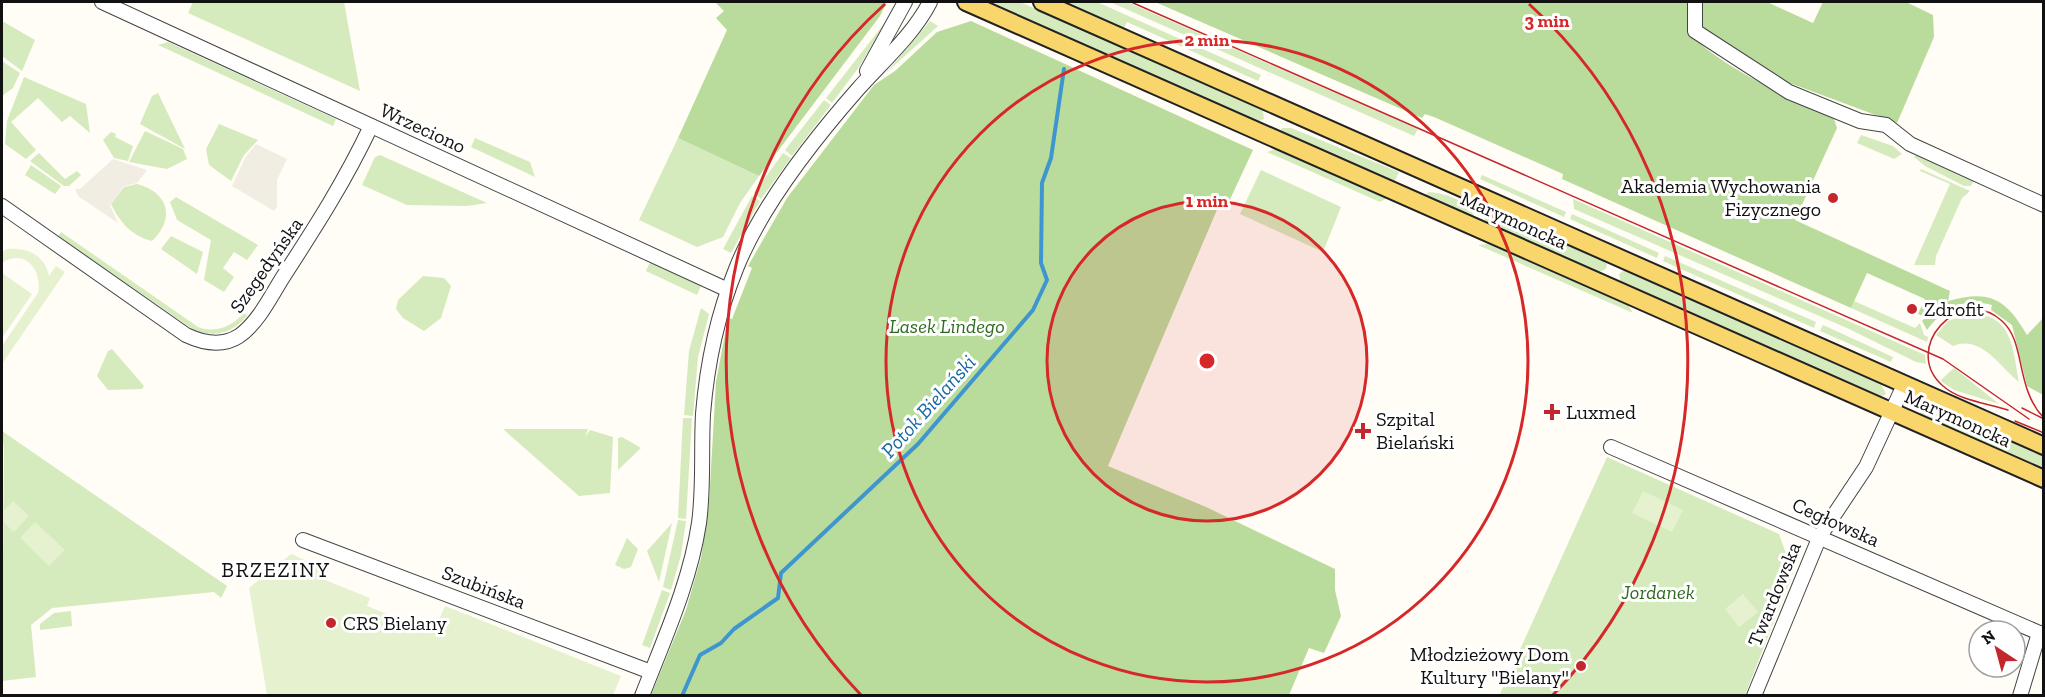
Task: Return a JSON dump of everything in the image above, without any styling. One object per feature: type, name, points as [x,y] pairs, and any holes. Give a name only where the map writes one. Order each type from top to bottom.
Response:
[{"type":"main road","name":"Marymoncka","points":[[966,2],[2043,479]]},
{"type":"main road","name":"Marymoncka","points":[[1042,2],[2043,446]]},
{"type":"main road","points":[[1410,197],[1428,186],[1456,185]]},
{"type":"main road","points":[[1472,193],[1478,210],[1478,227]]},
{"type":"main road","points":[[1607,285],[1618,258]]},
{"type":"street","name":"Wrzeciono","points":[[102,2],[728,290]]},
{"type":"street","points":[[856,91],[905,2]]},
{"type":"street","points":[[642,696],[686,582],[693,554],[700,514],[703,415],[710,356],[728,290],[745,250],[769,208],[856,91],[918,23],[930,2]]},
{"type":"street","points":[[1695,2],[1695,31],[1790,92],[1860,121],[1886,125],[1910,144],[2043,205]]},
{"type":"street","name":"Szegedyńska","points":[[2,206],[186,335],[199,341],[219,343],[239,335],[272,294],[340,189],[371,126]]},
{"type":"street","name":"Twardowska","points":[[1754,696],[1820,536],[1866,467],[1904,384]]},
{"type":"street","name":"Cegłowska","points":[[1611,447],[2041,634]]},
{"type":"street","name":"Szubińska","points":[[303,540],[651,672]]},
{"type":"street","points":[[2020,696],[2041,634]]},
{"type":"green space","points":[[193,2],[344,2],[360,91],[188,13]]},
{"type":"green space","points":[[715,2],[887,2],[880,16],[759,176],[678,138],[727,30],[716,18],[724,11]]},
{"type":"green space","points":[[989,2],[1020,2],[1255,105],[1263,111],[1264,119],[1256,122]]},
{"type":"green space","points":[[1065,2],[1097,2],[1261,75],[1258,81],[1127,22],[1124,28]]},
{"type":"green space","points":[[1110,2],[1127,2],[1418,129],[1414,136]]},
{"type":"green space","points":[[1155,2],[1690,2],[1687,31],[1717,57],[1755,80],[1833,116],[1837,128],[1795,220],[1950,291],[1948,301],[1975,296],[1995,300],[2012,313],[2027,335],[2043,318],[2043,395],[2027,386],[2012,325],[1991,310],[1992,305],[1972,302],[1955,306],[1933,322],[1927,330],[1922,321],[1926,317],[1918,314],[1925,299],[1867,273],[1851,308],[1562,179],[1563,174],[1434,117],[1425,114],[1422,118]]},
{"type":"green space","points":[[1702,2],[1767,2],[1813,23],[1823,2],[1906,2],[1933,15],[1934,37],[1897,123],[1787,82],[1701,27]]},
{"type":"green space","points":[[887,20],[859,67],[832,103],[826,98]]},
{"type":"green space","points":[[2,21],[35,40],[22,71],[2,56]]},
{"type":"green space","points":[[930,21],[938,26],[886,73]]},
{"type":"green space","name":"Lasek Lindego","points":[[971,21],[1253,150],[1226,208],[1219,205],[1108,466],[1206,507],[1335,569],[1335,590],[1341,616],[1324,653],[1309,648],[1289,695],[651,695],[686,610],[701,558],[709,503],[716,382],[728,318],[732,319],[752,268],[748,266],[787,198],[874,85],[895,71],[937,32]]},
{"type":"green space","points":[[168,42],[336,119],[333,126],[158,45]]},
{"type":"green space","points":[[2,61],[20,73],[13,88],[2,96]]},
{"type":"green space","points":[[24,77],[86,104],[90,133],[70,116],[62,122],[38,98],[11,122],[36,150],[26,159],[5,144],[7,121]]},
{"type":"green space","points":[[158,93],[185,149],[140,124],[152,96]]},
{"type":"green space","points":[[824,100],[831,105],[792,156],[785,150]]},
{"type":"green space","points":[[219,124],[258,140],[244,155],[231,181],[209,165],[206,149]]},
{"type":"green space","points":[[1282,128],[1291,128],[1399,172],[1394,183],[1279,132]]},
{"type":"green space","points":[[145,131],[183,149],[187,159],[167,169],[129,162]]},
{"type":"green space","points":[[111,132],[116,134],[115,137],[133,146],[128,161],[114,158],[103,140]]},
{"type":"green space","points":[[1861,135],[1893,146],[1902,154],[1894,159],[1857,143]]},
{"type":"green space","points":[[475,138],[530,162],[535,177],[471,147]]},
{"type":"green space","points":[[678,138],[759,176],[740,203],[723,237],[697,247],[639,220]]},
{"type":"green space","points":[[1275,149],[1387,198],[1380,202],[1267,152]]},
{"type":"green space","points":[[39,153],[65,179],[77,171],[81,175],[69,186],[64,186],[30,161]]},
{"type":"green space","points":[[783,153],[791,158],[761,199],[754,193]]},
{"type":"green space","points":[[1917,154],[1974,180],[1971,186],[1964,186],[1925,166],[1914,157]]},
{"type":"green space","points":[[380,155],[487,203],[467,206],[407,205],[362,185],[375,157]]},
{"type":"green space","points":[[31,165],[61,186],[55,194],[25,175]]},
{"type":"green space","points":[[1921,169],[1970,191],[1962,198],[1936,256],[1935,265],[1914,265],[1950,184],[1920,171]]},
{"type":"green space","points":[[1261,170],[1341,207],[1323,252],[1240,214]]},
{"type":"green space","points":[[1482,175],[1566,212],[1564,217],[1480,179]]},
{"type":"green space","points":[[137,184],[156,193],[162,199],[165,207],[164,224],[152,241],[132,232],[118,217],[111,204],[124,187]]},
{"type":"green space","points":[[1429,192],[1449,196],[1462,202],[1474,216],[1424,195]]},
{"type":"green space","points":[[752,196],[760,201],[731,253],[723,249]]},
{"type":"green space","points":[[176,197],[258,245],[247,260],[234,252],[223,268],[234,277],[224,292],[204,280],[211,240],[177,220],[170,202]]},
{"type":"green space","points":[[1573,199],[1925,355],[1926,364],[1916,362],[1849,329],[1574,209]]},
{"type":"green space","points":[[1488,212],[1529,226],[1603,259],[1607,264],[1606,269],[1597,273],[1486,223],[1483,213]]},
{"type":"green space","points":[[1572,214],[1659,253],[1657,258],[1570,219]]},
{"type":"green space","points":[[61,232],[198,327],[211,330],[223,328],[244,313],[247,316],[229,330],[216,334],[194,330],[58,236]]},
{"type":"green space","points":[[171,236],[203,252],[197,274],[161,249]]},
{"type":"green space","points":[[1488,244],[1628,305],[1633,313],[1478,245]]},
{"type":"green space","points":[[7,249],[21,249],[34,254],[44,263],[49,276],[56,266],[65,272],[2,364],[2,346],[38,293],[39,284],[35,269],[24,260],[10,259],[2,263],[2,252]]},
{"type":"green space","points":[[1665,256],[1816,322],[1814,328],[1663,261]]},
{"type":"green space","points":[[650,262],[701,286],[697,295],[646,271]]},
{"type":"green space","points":[[1626,269],[1880,382],[1886,394],[1879,398],[1621,284],[1619,274]]},
{"type":"green space","points":[[2,273],[32,294],[2,338]]},
{"type":"green space","points":[[423,276],[444,278],[451,286],[441,318],[424,331],[403,318],[396,309],[398,300]]},
{"type":"green space","points":[[1854,301],[1915,328],[1920,323],[1924,335],[1928,337],[1927,342],[1851,308]]},
{"type":"green space","points":[[701,308],[709,314],[698,357],[693,416],[684,415],[689,351]]},
{"type":"green space","points":[[1971,313],[1985,315],[2003,327],[2012,346],[2019,382],[1981,348],[1963,343],[1953,346],[1936,335],[1948,321]]},
{"type":"green space","points":[[1823,325],[1893,357],[1891,362],[1820,331]]},
{"type":"green space","points":[[112,349],[144,386],[142,389],[108,390],[97,376],[108,351]]},
{"type":"green space","points":[[1954,368],[1999,404],[1954,390],[1942,382],[1941,380]]},
{"type":"green space","points":[[1926,402],[2043,455],[2043,471],[1919,415]]},
{"type":"green space","points":[[683,418],[692,418],[686,519],[678,518]]},
{"type":"green space","points":[[503,429],[588,429],[585,437],[590,430],[613,437],[610,493],[579,496]]},
{"type":"green space","points":[[2,431],[227,586],[221,598],[214,592],[52,608],[31,625],[36,677],[2,681],[4,449]]},
{"type":"green space","points":[[622,437],[641,448],[618,470],[618,438]]},
{"type":"green space","name":"Jordanek","points":[[1607,457],[1779,534],[1793,573],[1745,695],[1499,696]]},
{"type":"green space","points":[[1643,491],[1683,510],[1672,532],[1632,513]]},
{"type":"green space","points":[[13,501],[29,516],[14,532],[2,521],[2,513]]},
{"type":"green space","points":[[678,520],[686,521],[681,555],[671,590],[663,587]]},
{"type":"green space","points":[[35,522],[65,550],[49,566],[20,538]]},
{"type":"green space","points":[[672,523],[659,582],[647,551]]},
{"type":"green space","points":[[627,538],[638,549],[631,567],[624,569],[615,565]]},
{"type":"green space","name":"CRS Bielany","points":[[291,554],[328,570],[325,580],[370,598],[367,606],[433,633],[445,606],[621,676],[613,695],[267,695],[249,588]]},
{"type":"green space","points":[[662,590],[670,593],[650,648],[642,645]]},
{"type":"green space","points":[[1743,594],[1758,612],[1739,627],[1725,609]]},
{"type":"green space","points":[[71,611],[72,626],[40,630],[40,624],[54,613]]},
{"type":"shaded area","points":[[256,144],[287,159],[277,180],[277,207],[274,211],[232,186],[245,158]]},
{"type":"shaded area","points":[[113,159],[147,170],[137,183],[124,186],[110,205],[118,223],[78,196],[75,189],[80,189]]},
{"type":"waterway","name":"Potok Bielański","points":[[682,696],[700,655],[721,643],[734,629],[778,598],[781,573],[918,444],[1033,310],[1047,280],[1041,263],[1042,183],[1051,158],[1064,69]]},
{"type":"tram line","points":[[1131,2],[1943,359],[2029,419]]},
{"type":"tram line","points":[[2008,410],[1957,395],[1943,386],[1931,371],[1928,355],[1932,339],[1941,325],[1954,315],[1969,310],[1986,311],[2002,321],[2010,330],[2028,392],[2043,417]]},
{"type":"tram line","points":[[2022,408],[2044,419]]},
{"type":"tram line","points":[[2015,421],[2044,433]]},
{"type":"place","name":"Akademia Wychowania Fizycznego","points":[[1833,198]]},
{"type":"place","name":"Zdrofit","points":[[1912,309]]},
{"type":"place","name":"Luxmed","points":[[1552,412]]},
{"type":"place","name":"Szpital Bielański","points":[[1363,431]]},
{"type":"place","name":"CRS Bielany","points":[[331,623]]},
{"type":"place","name":"Młodzieżowy Dom Kultury \"Bielany\"","points":[[1581,666]]},
{"type":"district","name":"BRZEZINY","points":[[276,569]]}]
